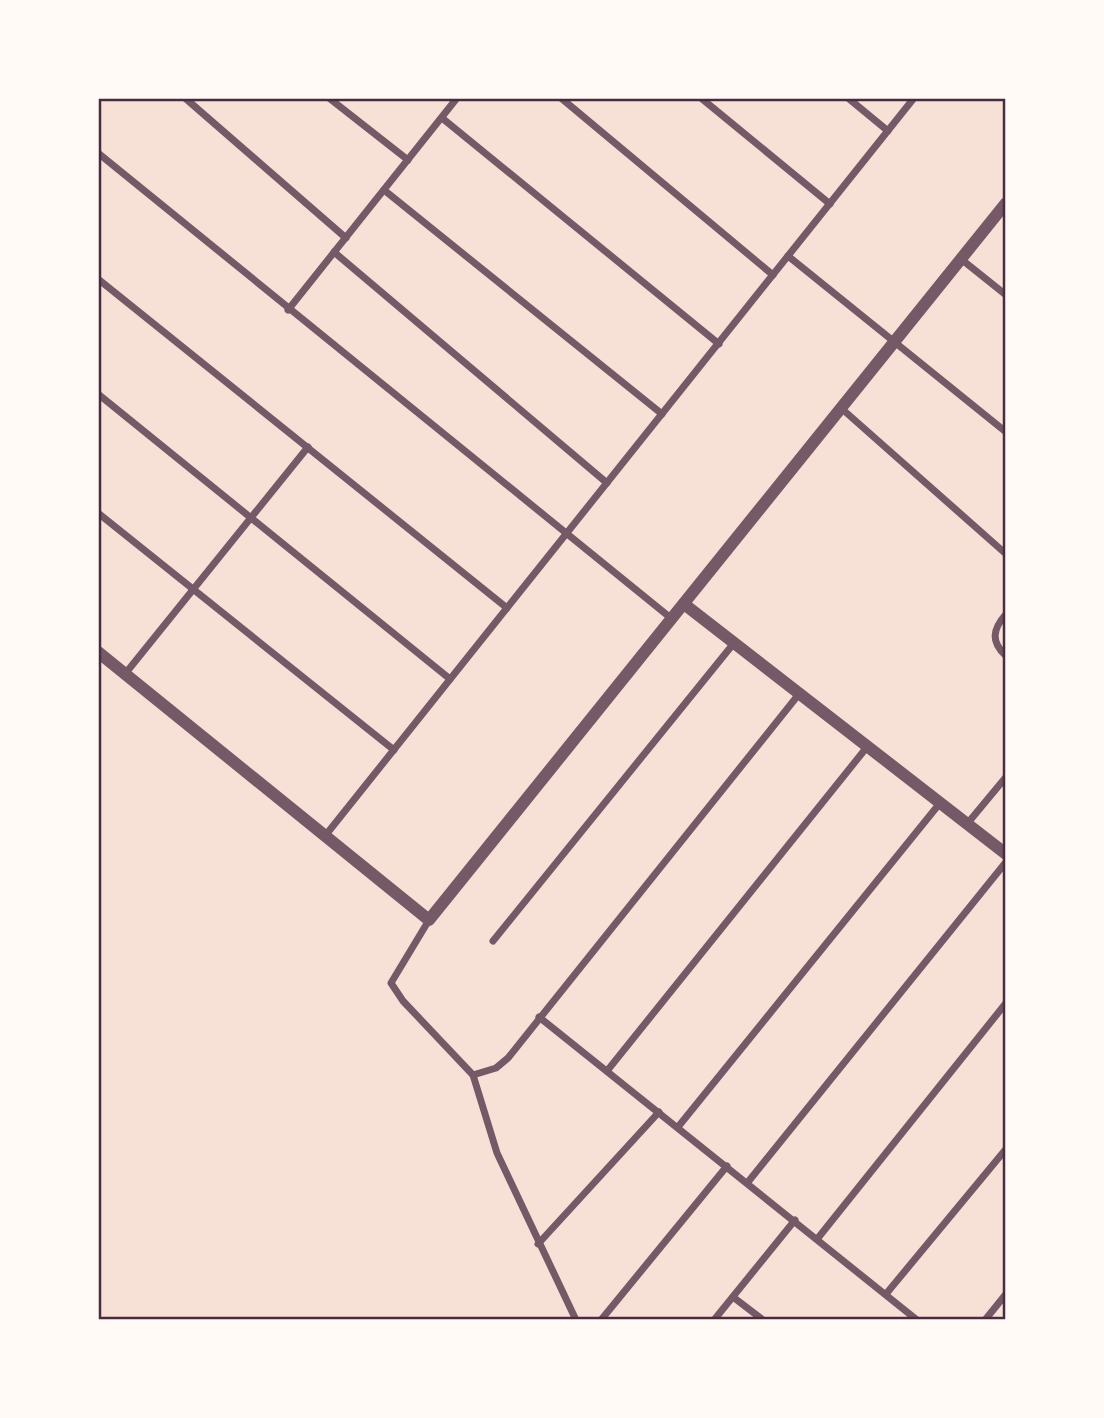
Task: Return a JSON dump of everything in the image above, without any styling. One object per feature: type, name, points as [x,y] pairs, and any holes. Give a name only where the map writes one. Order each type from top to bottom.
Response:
[{"type":"street","points":[[185,98],[346,238]]},
{"type":"street","points":[[329,98],[408,160]]},
{"type":"street","points":[[288,310],[457,98]]},
{"type":"street","points":[[561,98],[773,275]]},
{"type":"street","points":[[701,98],[830,204]]},
{"type":"street","points":[[848,98],[888,131]]},
{"type":"street","points":[[325,836],[914,98]]},
{"type":"street","points":[[442,118],[719,344]]},
{"type":"street","points":[[98,153],[288,310],[672,618]]},
{"type":"street","points":[[384,190],[662,414]]},
{"type":"street","points":[[576,1320],[497,1153],[473,1074],[403,1001],[391,983],[429,920],[1006,203]]},
{"type":"street","points":[[334,252],[607,483]]},
{"type":"street","points":[[788,257],[1006,432]]},
{"type":"street","points":[[961,259],[1006,295]]},
{"type":"street","points":[[98,279],[507,608]]},
{"type":"street","points":[[98,394],[450,679]]},
{"type":"street","points":[[841,408],[1006,554]]},
{"type":"street","points":[[125,674],[308,447]]},
{"type":"street","points":[[98,513],[394,750]]},
{"type":"street","points":[[684,604],[1006,854]]},
{"type":"street","points":[[1006,614],[994,634],[996,646],[1006,656]]},
{"type":"street","points":[[493,941],[734,643]]},
{"type":"street","points":[[98,652],[429,920]]},
{"type":"street","points":[[473,1074],[496,1068],[502,1063],[799,694]]},
{"type":"street","points":[[607,1071],[867,747]]},
{"type":"street","points":[[967,824],[1006,777]]},
{"type":"street","points":[[678,1127],[940,803]]},
{"type":"street","points":[[748,1182],[1006,863]]},
{"type":"street","points":[[818,1238],[1006,1003]]},
{"type":"street","points":[[539,1017],[917,1320]]},
{"type":"street","points":[[538,1244],[659,1112]]},
{"type":"street","points":[[886,1294],[1006,1149]]},
{"type":"street","points":[[601,1320],[727,1166]]},
{"type":"street","points":[[715,1320],[795,1220]]},
{"type":"street","points":[[985,1320],[1006,1294]]},
{"type":"street","points":[[733,1297],[764,1320]]}]
